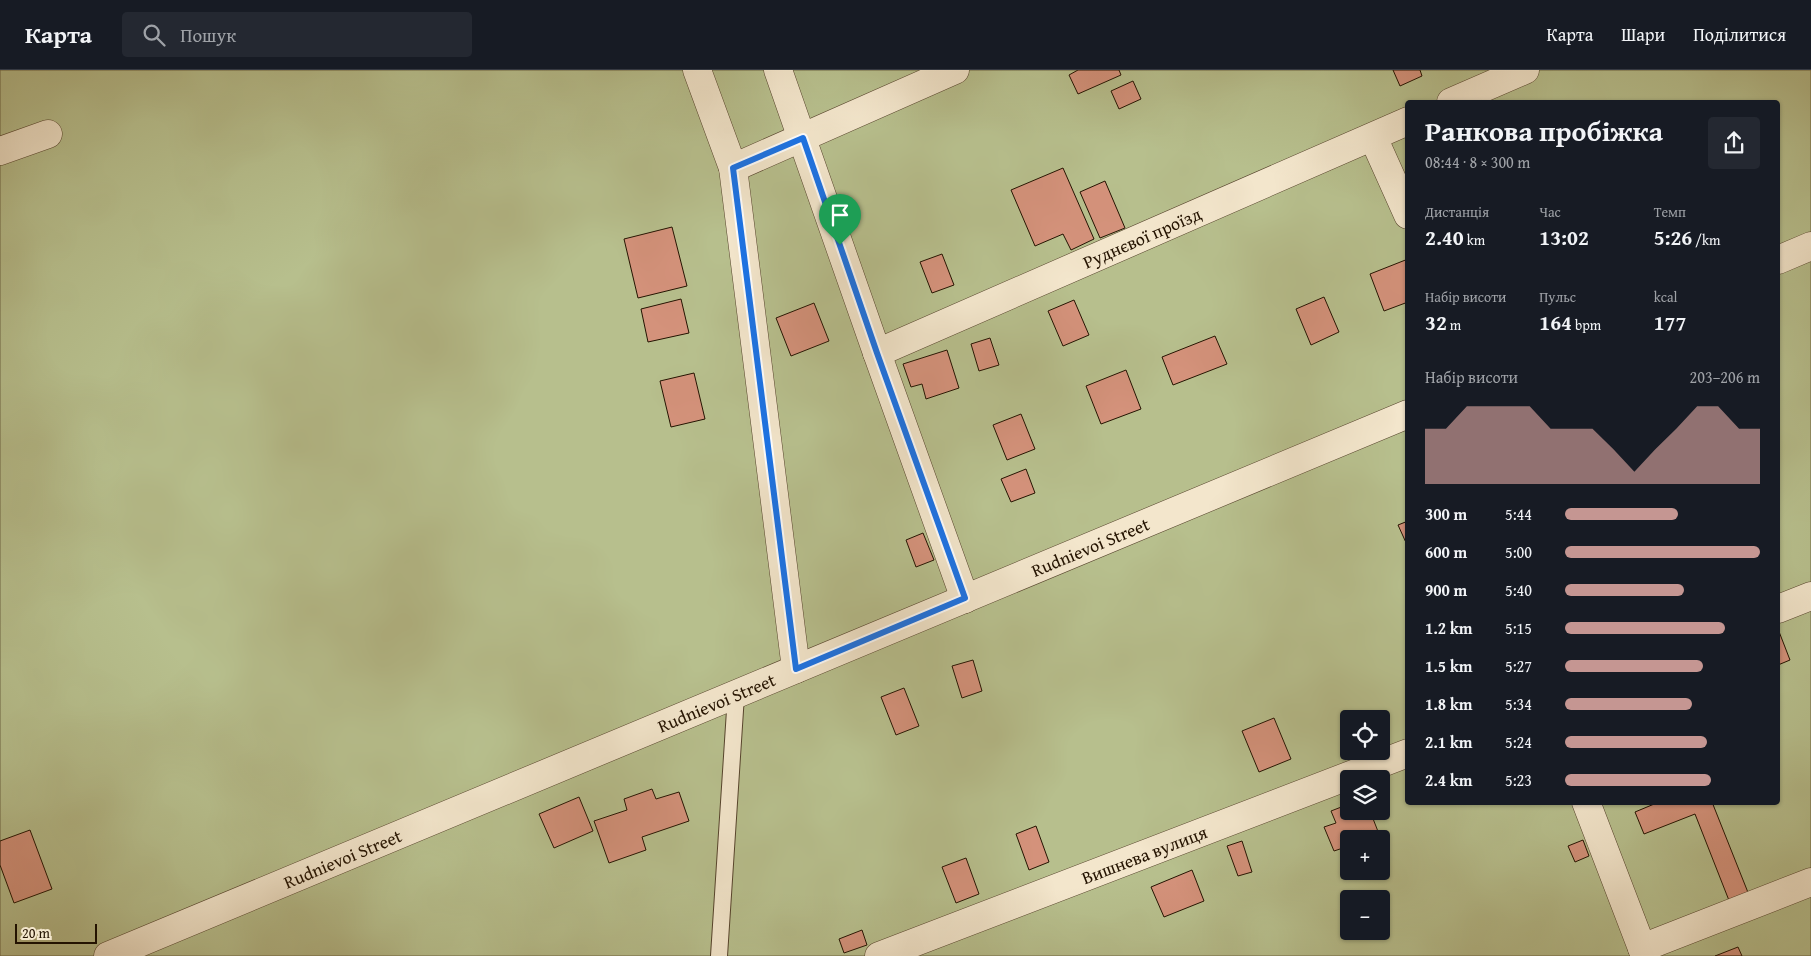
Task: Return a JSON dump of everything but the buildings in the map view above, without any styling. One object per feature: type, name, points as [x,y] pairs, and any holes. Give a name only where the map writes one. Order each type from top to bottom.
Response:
[{"type":"street","points":[[697,70],[733,168],[796,669]]},
{"type":"street","points":[[778,70],[965,598]]},
{"type":"street","points":[[733,168],[954,70]]},
{"type":"street","points":[[1456,100],[1525,70]]},
{"type":"street","name":"Руднєвої проїзд","points":[[877,353],[1405,123]]},
{"type":"street","points":[[0,151],[48,134]]},
{"type":"street","points":[[1373,136],[1405,208]]},
{"type":"street","points":[[1780,259],[1811,246]]},
{"type":"street","name":"Rudnievoi Street","points":[[108,956],[1405,415]]},
{"type":"street","points":[[1780,608],[1811,596]]},
{"type":"street","name":"Вишнева вулиця","points":[[879,956],[1405,754]]},
{"type":"street","points":[[1587,805],[1644,952],[1811,882]]},
{"type":"lane","points":[[719,956],[736,695]]},
{"type":"green space","points":[[0,70],[1811,70],[1811,956],[0,956]]},
{"type":"route","points":[[803,138],[840,245],[965,598],[796,669],[733,168],[803,138]]}]
